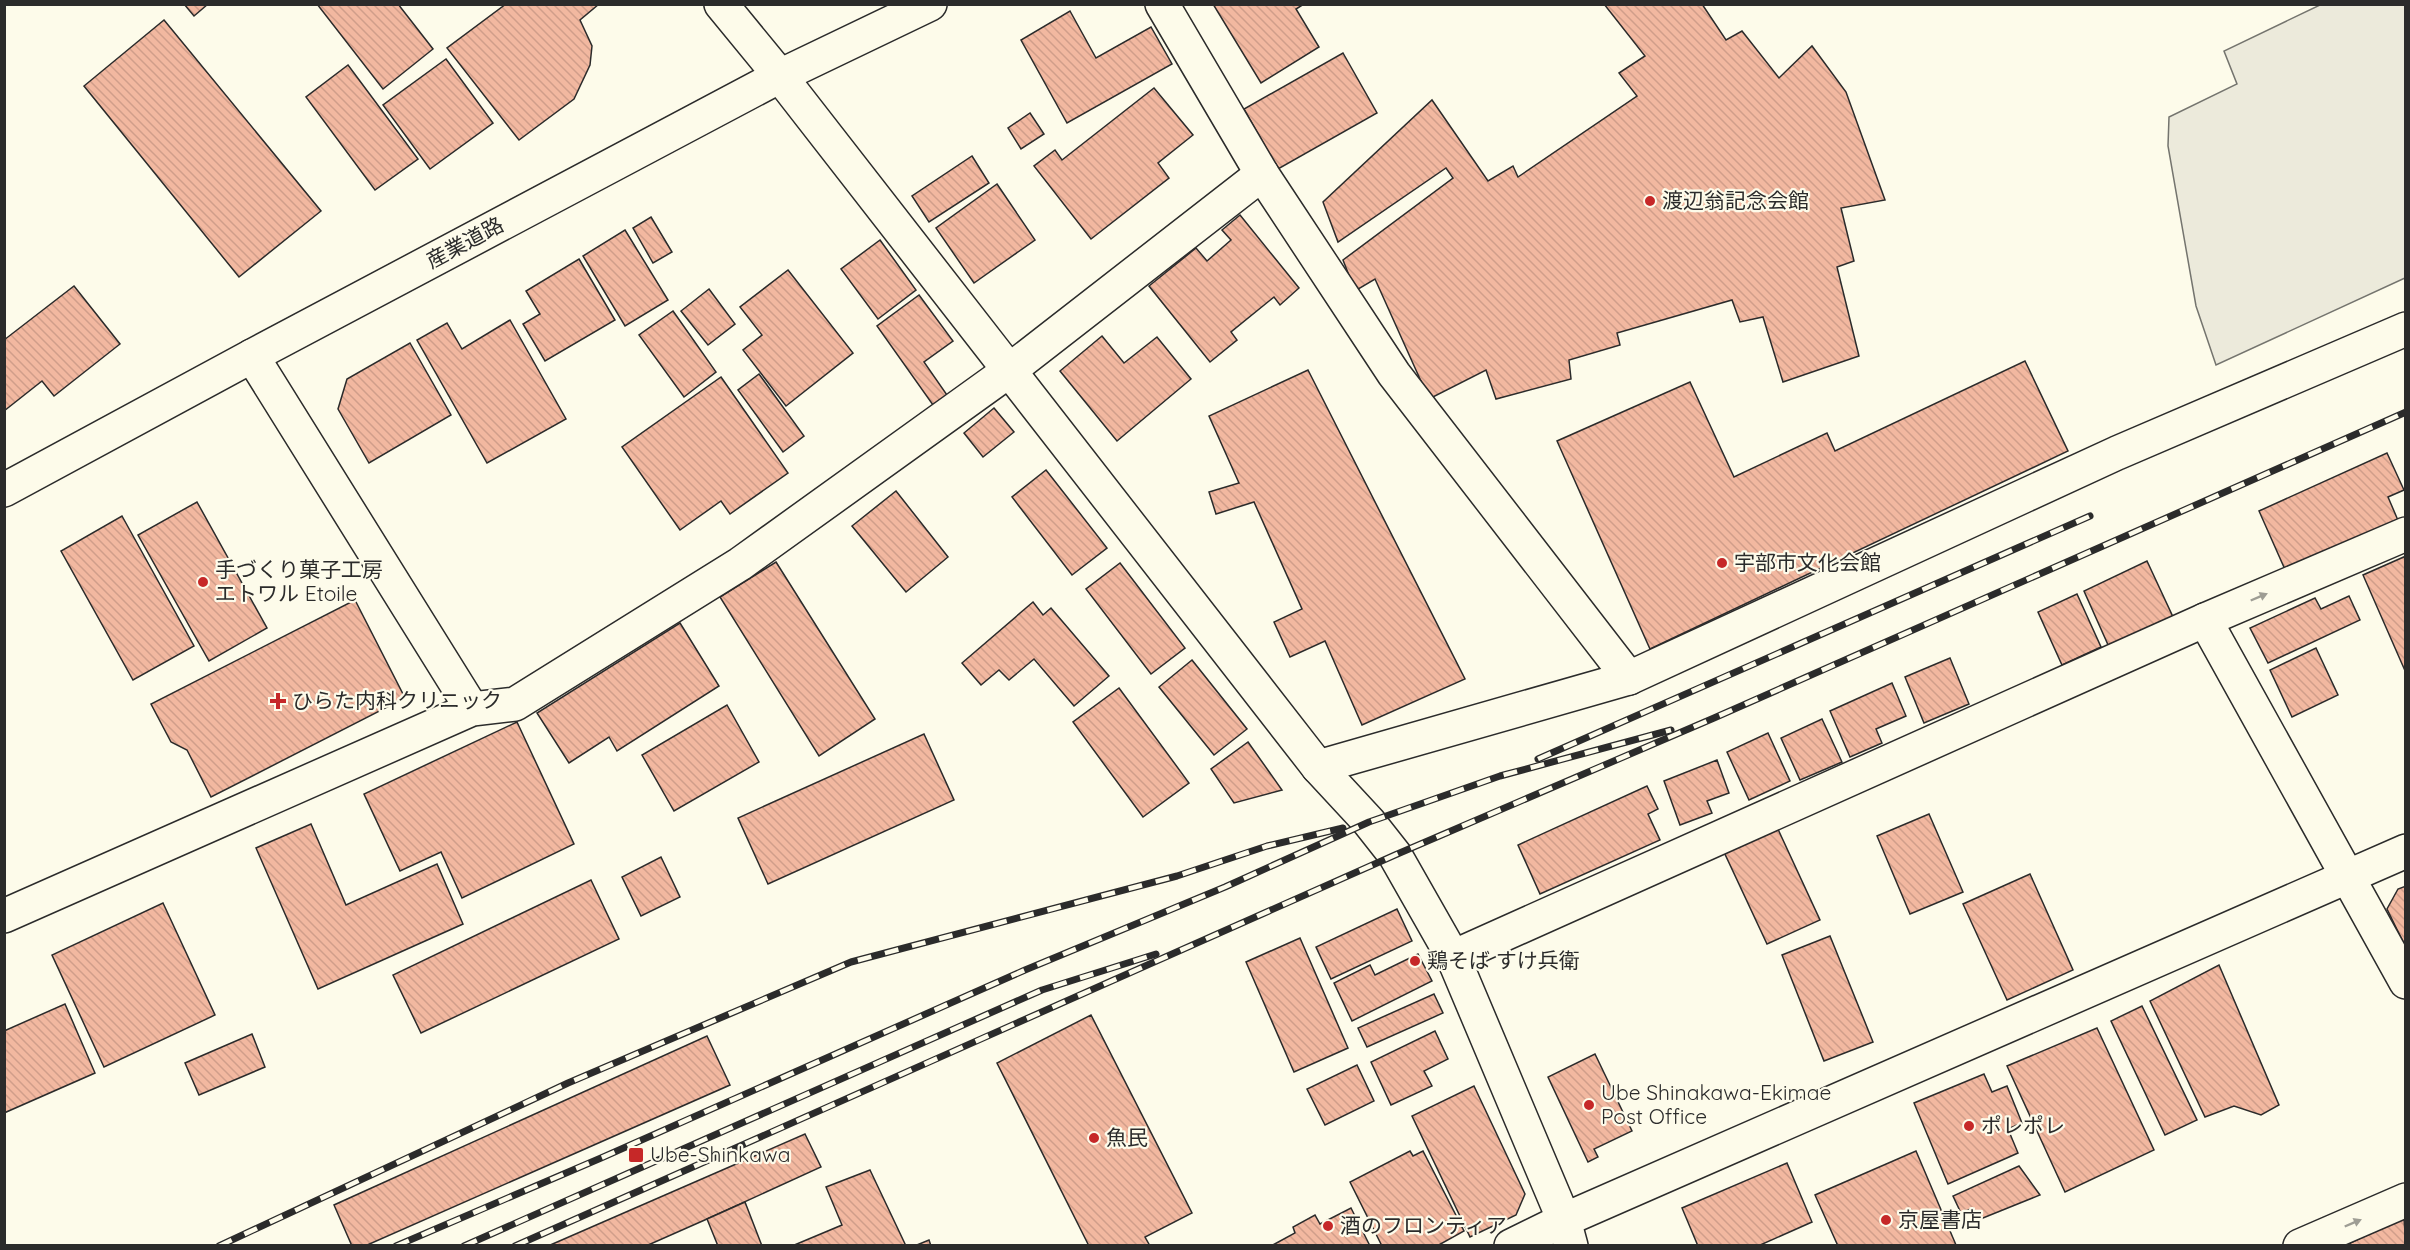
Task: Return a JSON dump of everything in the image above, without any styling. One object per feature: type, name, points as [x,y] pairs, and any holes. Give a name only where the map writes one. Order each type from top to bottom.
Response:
[{"type":"street","points":[[722,4],[1318,767],[1369,822],[1395,855],[1453,957],[1568,1233]]},
{"type":"street","name":"産業道路","points":[[4,490],[780,76],[930,4]]},
{"type":"street","points":[[1162,4],[1262,174],[1394,374],[1629,678]]},
{"type":"street","points":[[4,916],[472,709],[515,704],[730,570],[1010,370],[1262,174]]},
{"type":"street","points":[[1318,767],[1629,678],[2117,453],[2406,329]]},
{"type":"street","points":[[252,356],[472,709]]},
{"type":"street","points":[[1453,957],[2205,620],[2406,534]]},
{"type":"street","points":[[2205,620],[2406,982]]},
{"type":"street","points":[[1511,1245],[1568,1233],[2406,851]]},
{"type":"street","points":[[2300,1245],[2406,1200]]},
{"type":"shaded area","points":[[2322,4],[2405,5],[2405,278],[2216,365],[2196,306],[2168,146],[2169,117],[2237,84],[2224,51]]},
{"type":"building","points":[[184,4],[208,4],[194,16]]},
{"type":"building","points":[[317,4],[398,4],[433,49],[383,89]]},
{"type":"building","points":[[506,4],[599,4],[580,20],[592,46],[590,65],[574,99],[519,140],[447,48]]},
{"type":"building","points":[[1213,4],[1304,4],[1296,9],[1319,47],[1261,83]]},
{"type":"building","name":"渡辺翁記念会館","points":[[1604,4],[1702,4],[1726,40],[1742,31],[1779,78],[1812,46],[1846,92],[1885,200],[1841,208],[1854,261],[1837,267],[1859,356],[1783,382],[1763,317],[1740,322],[1732,300],[1617,333],[1620,345],[1569,360],[1571,379],[1496,399],[1486,370],[1429,399],[1375,279],[1355,291],[1343,260],[1453,178],[1446,168],[1338,242],[1323,202],[1432,100],[1488,181],[1513,166],[1518,177],[1637,96],[1619,73],[1645,56]]},
{"type":"building","points":[[1070,11],[1096,58],[1151,27],[1172,64],[1067,123],[1021,40]]},
{"type":"building","points":[[164,20],[321,211],[239,277],[84,86]]},
{"type":"building","points":[[1343,53],[1377,113],[1278,169],[1244,109]]},
{"type":"building","points":[[446,59],[493,123],[430,169],[383,105]]},
{"type":"building","points":[[348,65],[418,159],[375,190],[306,97]]},
{"type":"building","points":[[1154,88],[1193,135],[1158,163],[1169,178],[1091,239],[1034,166],[1055,150],[1062,160]]},
{"type":"building","points":[[1030,113],[1044,134],[1021,149],[1008,128]]},
{"type":"building","points":[[972,156],[989,183],[929,222],[912,196]]},
{"type":"building","points":[[997,184],[1035,240],[974,283],[936,228]]},
{"type":"building","points":[[1240,215],[1299,288],[1280,305],[1274,297],[1231,332],[1237,340],[1210,362],[1149,286],[1196,248],[1207,261],[1231,240],[1222,230]]},
{"type":"building","points":[[651,217],[672,252],[653,263],[633,228]]},
{"type":"building","points":[[625,230],[668,300],[625,326],[583,256]]},
{"type":"building","points":[[880,240],[916,290],[878,319],[841,269]]},
{"type":"building","points":[[579,259],[615,320],[545,361],[523,324],[540,314],[526,291]]},
{"type":"building","points":[[788,270],[853,353],[786,406],[743,350],[762,335],[740,307]]},
{"type":"building","points":[[74,286],[120,344],[54,396],[42,381],[4,411],[4,340]]},
{"type":"building","points":[[709,289],[735,324],[708,345],[681,311]]},
{"type":"building","points":[[919,295],[953,341],[924,362],[947,395],[933,405],[877,326]]},
{"type":"building","points":[[673,311],[716,372],[684,397],[639,335]]},
{"type":"building","points":[[510,320],[566,419],[487,463],[417,340],[447,323],[462,349]]},
{"type":"building","points":[[1102,336],[1124,363],[1157,337],[1191,379],[1117,441],[1060,371]]},
{"type":"building","points":[[410,343],[451,415],[369,463],[338,409],[347,379]]},
{"type":"building","name":"宇部市文化会館","points":[[2025,361],[2068,451],[1650,649],[1557,441],[1690,382],[1734,477],[1827,433],[1835,451]]},
{"type":"building","points":[[1308,370],[1465,679],[1362,725],[1325,641],[1290,657],[1274,622],[1302,609],[1254,502],[1216,514],[1209,492],[1239,483],[1209,416]]},
{"type":"building","points":[[759,374],[804,436],[783,452],[738,390]]},
{"type":"building","points":[[721,377],[788,473],[730,514],[721,501],[680,530],[622,447]]},
{"type":"building","points":[[994,408],[1014,432],[983,457],[964,433]]},
{"type":"building","points":[[2387,453],[2404,490],[2388,497],[2400,525],[2287,574],[2259,511]]},
{"type":"building","points":[[1046,470],[1107,548],[1072,575],[1012,497]]},
{"type":"building","points":[[896,491],[948,557],[906,592],[852,526]]},
{"type":"building","name":"手づくり菓子工房 エトワル Etoile","points":[[197,502],[267,628],[209,661],[138,535]]},
{"type":"building","points":[[122,516],[194,646],[133,680],[61,551]]},
{"type":"building","points":[[2406,556],[2406,673],[2363,575]]},
{"type":"building","points":[[2147,561],[2173,617],[2109,647],[2084,591]]},
{"type":"building","points":[[776,562],[875,719],[819,756],[720,597]]},
{"type":"building","points":[[1120,563],[1185,648],[1151,674],[1086,589]]},
{"type":"building","points":[[2077,594],[2101,647],[2062,665],[2038,612]]},
{"type":"building","points":[[2349,596],[2360,620],[2268,663],[2250,628],[2315,598],[2321,609]]},
{"type":"building","name":"ひらた内科クリニック","points":[[355,600],[405,698],[211,797],[187,750],[171,742],[151,704]]},
{"type":"building","points":[[1033,602],[1043,615],[1051,608],[1109,676],[1074,706],[1034,659],[1009,680],[999,670],[981,685],[962,663]]},
{"type":"building","points":[[680,623],[719,686],[617,751],[609,737],[569,763],[537,713]]},
{"type":"building","points":[[2316,648],[2338,695],[2292,717],[2270,670]]},
{"type":"building","points":[[1950,658],[1969,704],[1924,723],[1905,677]]},
{"type":"building","points":[[1192,660],[1247,729],[1214,755],[1159,687]]},
{"type":"building","points":[[1892,683],[1906,716],[1876,729],[1882,743],[1850,757],[1830,711]]},
{"type":"building","points":[[1119,688],[1189,783],[1143,817],[1073,722]]},
{"type":"building","points":[[727,705],[759,762],[674,811],[642,755]]},
{"type":"building","points":[[1822,719],[1842,762],[1800,780],[1781,738]]},
{"type":"building","points":[[517,722],[574,844],[462,898],[441,852],[400,871],[364,794]]},
{"type":"building","points":[[1768,733],[1790,781],[1749,800],[1727,752]]},
{"type":"building","points":[[924,734],[954,800],[768,884],[738,818]]},
{"type":"building","points":[[1248,742],[1282,790],[1234,803],[1211,769]]},
{"type":"building","points":[[1717,760],[1729,793],[1707,801],[1712,813],[1680,825],[1664,781]]},
{"type":"building","points":[[1647,786],[1658,809],[1648,814],[1660,840],[1540,894],[1518,845]]},
{"type":"building","points":[[1929,814],[1963,892],[1910,914],[1877,836]]},
{"type":"building","points":[[311,824],[346,905],[437,864],[463,924],[318,989],[256,848]]},
{"type":"building","points":[[1777,827],[1820,920],[1767,944],[1724,852]]},
{"type":"building","points":[[661,857],[680,897],[641,916],[622,877]]},
{"type":"building","points":[[2030,874],[2073,970],[2007,1000],[1963,904]]},
{"type":"building","points":[[591,880],[619,939],[421,1033],[393,975]]},
{"type":"building","points":[[2406,886],[2406,948],[2387,909],[2398,889]]},
{"type":"building","points":[[163,903],[215,1015],[104,1067],[52,955]]},
{"type":"building","points":[[1397,909],[1412,941],[1331,979],[1316,947]]},
{"type":"building","points":[[1830,936],[1873,1042],[1824,1061],[1782,955]]},
{"type":"building","points":[[1300,938],[1348,1048],[1294,1072],[1246,962]]},
{"type":"building","points":[[1418,954],[1432,981],[1352,1021],[1334,983],[1370,965],[1375,975]]},
{"type":"building","points":[[2219,965],[2279,1105],[2261,1115],[2234,1106],[2205,1117],[2150,1001]]},
{"type":"building","points":[[1434,994],[1443,1013],[1367,1047],[1358,1028]]},
{"type":"building","points":[[65,1004],[95,1073],[4,1113],[4,1031]]},
{"type":"building","points":[[2142,1006],[2197,1120],[2165,1135],[2111,1021]]},
{"type":"building","name":"魚民","points":[[1091,1015],[1192,1213],[1145,1237],[1150,1246],[1089,1246],[997,1063]]},
{"type":"building","points":[[2097,1028],[2154,1150],[2065,1192],[2007,1066]]},
{"type":"building","points":[[1435,1031],[1448,1059],[1424,1071],[1432,1086],[1391,1105],[1371,1062]]},
{"type":"building","points":[[252,1034],[265,1067],[199,1095],[185,1063]]},
{"type":"building","points":[[707,1036],[730,1085],[365,1246],[352,1246],[334,1205]]},
{"type":"building","points":[[1595,1054],[1632,1131],[1594,1149],[1598,1157],[1588,1162],[1548,1077]]},
{"type":"building","points":[[1357,1065],[1374,1101],[1325,1125],[1307,1089]]},
{"type":"building","name":"ポレポレ","points":[[1984,1074],[1992,1092],[2007,1086],[2022,1123],[2008,1129],[2018,1153],[1948,1184],[1914,1103]]},
{"type":"building","points":[[1474,1086],[1525,1194],[1516,1215],[1470,1237],[1412,1116]]},
{"type":"building","points":[[805,1134],[821,1167],[646,1246],[548,1246]]},
{"type":"building","points":[[1410,1151],[1413,1156],[1423,1151],[1464,1231],[1437,1246],[1382,1246],[1350,1182]]},
{"type":"building","name":"京屋書店","points":[[1916,1151],[1956,1245],[1838,1246],[1815,1195]]},
{"type":"building","points":[[1787,1163],[1812,1222],[1758,1246],[1698,1246],[1682,1208]]},
{"type":"building","points":[[2019,1166],[2040,1195],[1978,1220],[1973,1208],[1961,1213],[1953,1196]]},
{"type":"building","points":[[870,1170],[906,1246],[792,1246],[842,1225],[826,1187]]},
{"type":"building","points":[[745,1202],[762,1246],[718,1246],[707,1219]]},
{"type":"building","name":"酒のフロンティア","points":[[1351,1208],[1370,1246],[1271,1246],[1295,1233],[1293,1227],[1315,1215],[1320,1224]]},
{"type":"building","points":[[2404,1218],[2406,1246],[2351,1246],[2350,1243]]},
{"type":"building","points":[[929,1240],[931,1246],[916,1246],[917,1245]]},
{"type":"railway","points":[[515,1246],[1395,855],[1714,718],[2406,412]]},
{"type":"railway","points":[[1538,759],[2090,516]]},
{"type":"railway","points":[[396,1246],[1025,970],[1225,887],[1369,822],[1500,776],[1671,730]]},
{"type":"railway","points":[[219,1246],[568,1083],[851,962],[1177,876],[1267,846],[1343,828]]},
{"type":"railway","points":[[464,1246],[1042,990],[1156,954]]},
{"type":"place","name":"渡辺翁記念会館","points":[[1650,201]]},
{"type":"place","name":"宇部市文化会館","points":[[1722,563]]},
{"type":"place","name":"手づくり菓子工房 エトワル Etoile","points":[[203,582]]},
{"type":"place","name":"ひらた内科クリニック","points":[[278,701]]},
{"type":"place","name":"鶏そば すけ兵衛","points":[[1415,961]]},
{"type":"place","name":"Ube Shinakawa-Ekimae Post Office","points":[[1589,1105]]},
{"type":"place","name":"ポレポレ","points":[[1969,1126]]},
{"type":"place","name":"魚民","points":[[1094,1138]]},
{"type":"place","name":"Ube-Shinkawa","points":[[636,1155]]},
{"type":"place","name":"京屋書店","points":[[1886,1220]]},
{"type":"place","name":"酒のフロンティア","points":[[1328,1226]]}]
